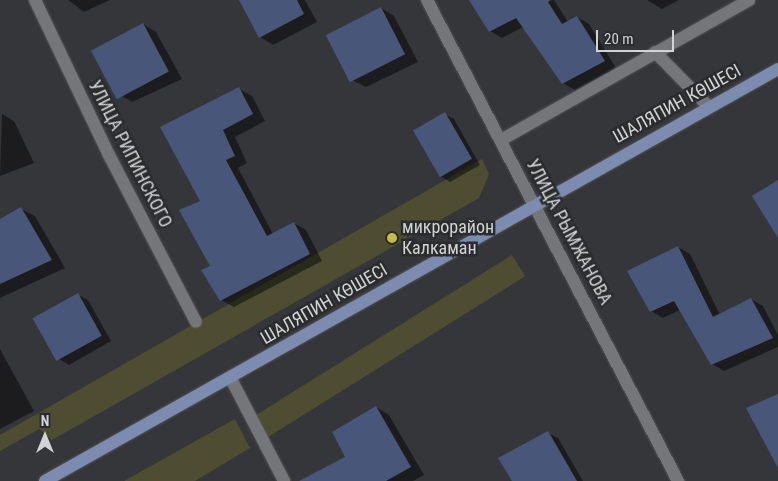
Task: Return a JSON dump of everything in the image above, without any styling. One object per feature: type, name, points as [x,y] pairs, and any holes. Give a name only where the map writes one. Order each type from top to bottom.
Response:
[{"type":"main road","name":"ШАЛЯПИН КӨШЕСІ","points":[[45,481],[230,379],[534,203],[778,69]]},
{"type":"street","name":"УЛИЦА РИПИНСКОГО","points":[[35,0],[109,155],[196,322]]},
{"type":"street","name":"УЛИЦА РЫМЖАНОВА","points":[[427,0],[678,481]]},
{"type":"street","points":[[501,140],[749,0]]},
{"type":"street","points":[[656,52],[710,107]]},
{"type":"street","points":[[230,379],[284,481]]},
{"type":"shaded area","points":[[482,159],[489,174],[479,198],[52,440],[39,429],[0,451],[0,435]]},
{"type":"shaded area","points":[[512,255],[525,276],[265,439],[252,418]]},
{"type":"shaded area","points":[[235,419],[250,448],[195,481],[124,481]]},
{"type":"building","points":[[239,0],[297,0],[304,14],[259,38]]},
{"type":"building","points":[[469,0],[551,0],[548,2],[562,24],[577,16],[605,61],[562,84],[516,18],[489,32]]},
{"type":"building","points":[[381,7],[405,54],[350,82],[326,35]]},
{"type":"building","points":[[143,23],[169,72],[117,99],[91,51]]},
{"type":"building","points":[[239,87],[253,114],[223,130],[235,156],[226,160],[267,236],[294,222],[310,254],[220,301],[201,270],[210,266],[179,210],[200,201],[160,127]]},
{"type":"building","points":[[445,112],[472,159],[440,177],[413,130]]},
{"type":"building","points":[[778,180],[778,238],[752,196]]},
{"type":"building","points":[[21,207],[52,260],[0,284],[0,219]]},
{"type":"building","points":[[678,246],[713,317],[751,298],[773,338],[711,365],[674,301],[650,312],[627,271]]},
{"type":"building","points":[[78,293],[102,336],[56,361],[33,318]]},
{"type":"building","points":[[778,394],[778,468],[746,408]]},
{"type":"building","points":[[376,406],[411,467],[386,481],[299,481],[345,457],[332,432]]},
{"type":"building","points":[[548,431],[577,481],[512,481],[498,458]]},
{"type":"place","name":"микрорайон Калкаман","points":[[392,238]]}]
